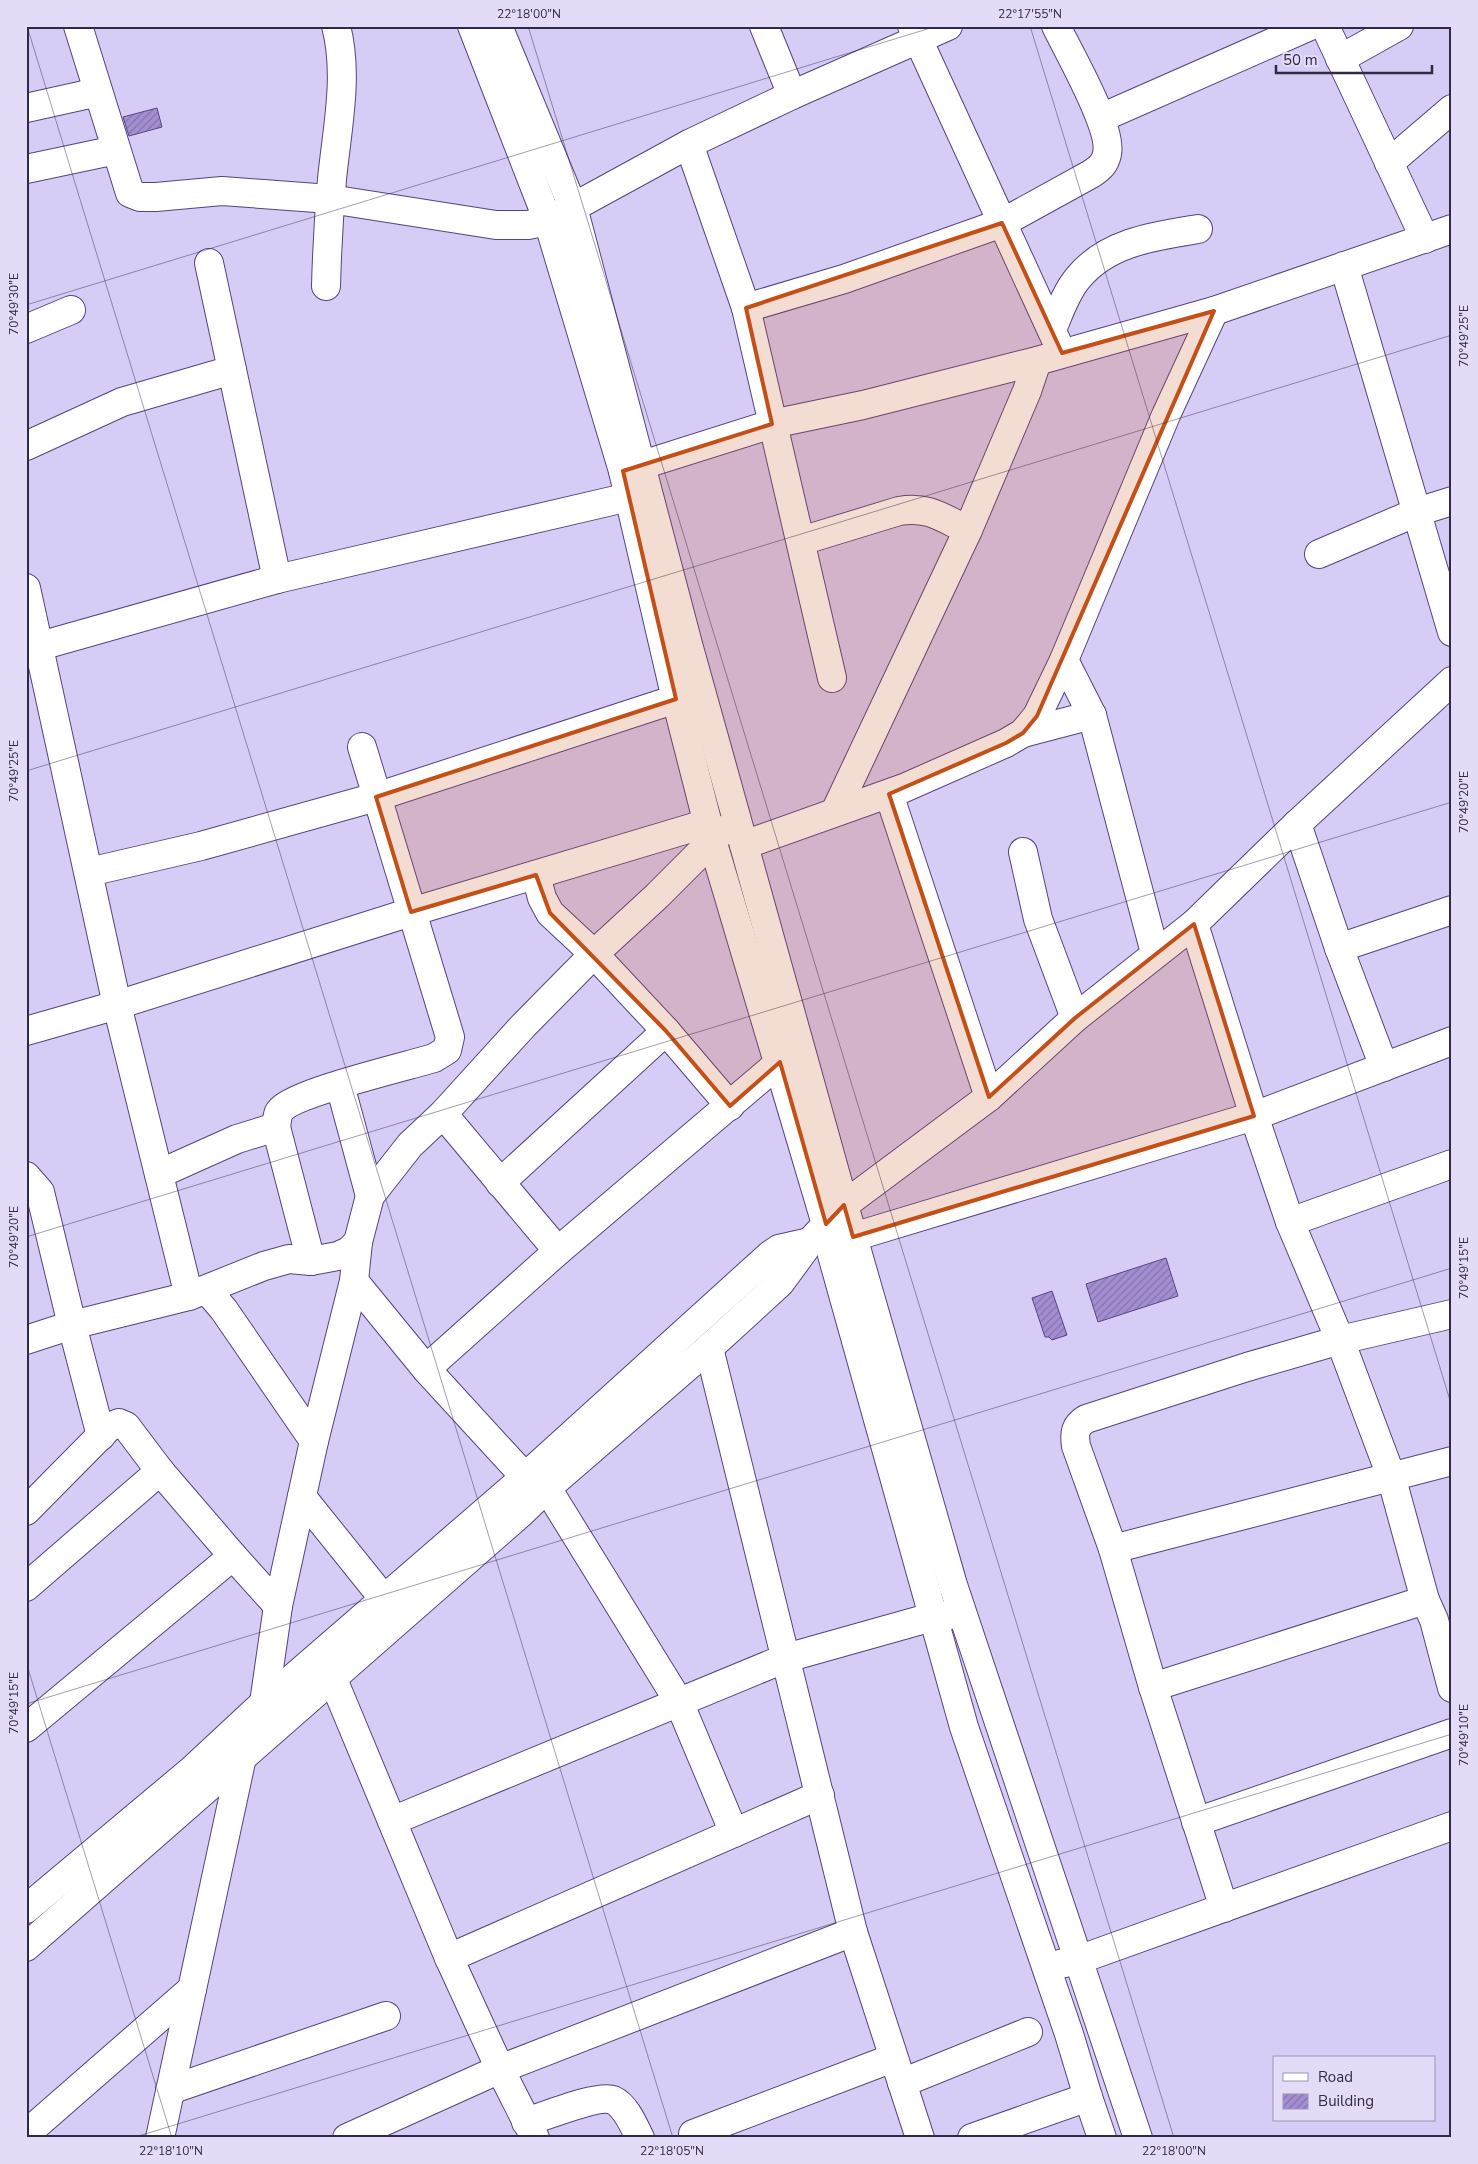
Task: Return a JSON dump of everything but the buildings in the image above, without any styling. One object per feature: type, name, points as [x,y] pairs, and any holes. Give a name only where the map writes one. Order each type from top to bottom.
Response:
[{"type":"street","points":[[78,26],[130,193],[140,197],[222,191],[330,199],[496,225],[528,225],[548,221],[690,144],[915,33],[948,26]]},
{"type":"street","points":[[326,286],[330,199],[342,76],[341,46],[336,26]]},
{"type":"street","points":[[472,26],[548,221],[632,468],[688,644],[853,1237],[963,1614],[1138,2138]]},
{"type":"street","points":[[764,26],[792,95]]},
{"type":"street","points":[[746,308],[844,278],[1002,222],[1092,174],[1103,166],[1108,140],[1101,118],[1056,26]]},
{"type":"street","points":[[1101,118],[1310,26]]},
{"type":"street","points":[[1325,26],[1425,239]]},
{"type":"street","points":[[1340,59],[1399,26]]},
{"type":"street","points":[[500,27],[573,207],[632,468],[629,497],[676,699],[710,831],[780,1062],[818,1233],[832,1255],[964,1727],[1069,2034],[1102,2138]]},
{"type":"street","points":[[915,33],[1057,341]]},
{"type":"street","points":[[26,108],[98,92]]},
{"type":"street","points":[[1389,163],[1452,109]]},
{"type":"street","points":[[690,144],[746,308],[832,678]]},
{"type":"street","points":[[26,169],[116,150]]},
{"type":"street","points":[[836,812],[968,530],[1027,391],[1037,361],[1057,341],[1069,291],[1076,279],[1088,267],[1127,244],[1147,238],[1198,229]]},
{"type":"street","points":[[1057,341],[1214,311],[1452,229]]},
{"type":"street","points":[[209,262],[278,579]]},
{"type":"street","points":[[1344,266],[1452,632]]},
{"type":"street","points":[[26,329],[71,310]]},
{"type":"street","points":[[1023,733],[1037,716],[1064,660],[1162,424],[1214,311]]},
{"type":"street","points":[[632,468],[772,424],[863,405],[1037,361]]},
{"type":"street","points":[[26,446],[122,402],[232,370]]},
{"type":"street","points":[[33,648],[278,579],[629,497]]},
{"type":"street","points":[[1319,554],[1417,512],[1452,500]]},
{"type":"street","points":[[801,541],[899,511],[915,508],[926,510],[968,530]]},
{"type":"street","points":[[26,588],[33,648],[89,872],[118,1005],[159,1174],[198,1293],[224,1310],[314,1441]]},
{"type":"street","points":[[1064,660],[1092,716],[1155,954]]},
{"type":"street","points":[[27,1906],[192,1770],[264,1703],[384,1599],[709,1348],[780,1283],[818,1233],[844,1205],[989,1097],[1075,1018],[1194,924],[1452,681]]},
{"type":"street","points":[[89,872],[201,846],[376,797],[676,699]]},
{"type":"street","points":[[744,845],[889,794],[1006,743],[1023,733],[1092,716]]},
{"type":"street","points":[[311,1261],[276,1127],[279,1112],[293,1100],[434,1058],[447,1050],[450,1037],[362,747]]},
{"type":"street","points":[[889,794],[989,1097]]},
{"type":"street","points":[[26,1031],[118,1005],[411,912],[536,875],[710,831],[736,816]]},
{"type":"street","points":[[1298,824],[1338,948],[1384,1067]]},
{"type":"street","points":[[160,2138],[242,1757],[264,1703],[278,1606],[314,1441],[354,1281],[358,1242],[370,1196],[410,1144],[443,1114],[523,1026],[594,954],[657,896],[710,831]]},
{"type":"street","points":[[1023,852],[1038,919],[1075,1018]]},
{"type":"street","points":[[536,875],[542,898],[550,913],[594,954],[666,1031],[730,1106]]},
{"type":"street","points":[[1338,948],[1452,910]]},
{"type":"street","points":[[1194,924],[1254,1116],[1290,1222],[1340,1340],[1392,1476],[1437,1611],[1452,1688]]},
{"type":"street","points":[[500,1183],[666,1031]]},
{"type":"street","points":[[853,1237],[1254,1116],[1452,1041]]},
{"type":"street","points":[[426,1369],[558,1251],[780,1062]]},
{"type":"street","points":[[340,1085],[370,1196]]},
{"type":"street","points":[[443,1114],[558,1251]]},
{"type":"street","points":[[159,1174],[237,1139],[276,1127]]},
{"type":"street","points":[[1290,1222],[1452,1164]]},
{"type":"street","points":[[26,1176],[40,1192],[101,1436]]},
{"type":"street","points":[[26,1947],[521,1513],[536,1482],[770,1255],[779,1249],[818,1233]]},
{"type":"street","points":[[26,1340],[72,1325],[198,1293],[264,1266],[289,1259],[311,1261],[338,1256],[348,1251],[358,1242]]},
{"type":"street","points":[[354,1281],[426,1369],[536,1482],[679,1702],[734,1832]]},
{"type":"street","points":[[1224,1908],[1153,1687],[1113,1549],[1076,1446],[1074,1435],[1078,1424],[1086,1419],[1247,1367],[1340,1340],[1452,1314]]},
{"type":"street","points":[[709,1348],[853,1932],[920,2138]]},
{"type":"street","points":[[26,1511],[109,1427],[119,1423],[126,1426],[160,1471],[278,1606]]},
{"type":"street","points":[[1113,1549],[1452,1461]]},
{"type":"street","points":[[26,1588],[160,1471]]},
{"type":"street","points":[[302,1497],[384,1599]]},
{"type":"street","points":[[26,1728],[233,1556]]},
{"type":"street","points":[[1153,1687],[1437,1611]]},
{"type":"street","points":[[392,1821],[786,1658],[932,1617],[963,1614]]},
{"type":"street","points":[[332,1677],[448,1958],[530,2130],[594,2100],[612,2100],[624,2110],[640,2138]]},
{"type":"street","points":[[1196,1822],[1452,1733]]},
{"type":"street","points":[[448,1958],[820,1795]]},
{"type":"street","points":[[1046,1968],[1078,1960],[1452,1826]]},
{"type":"street","points":[[347,2138],[500,2069],[853,1932]]},
{"type":"street","points":[[26,2134],[192,1988]]},
{"type":"street","points":[[170,2090],[386,2016]]},
{"type":"street","points":[[902,2083],[1028,2032]]},
{"type":"street","points":[[693,2134],[893,2058]]},
{"type":"street","points":[[972,2138],[1088,2097]]},
{"type":"highlighted area","points":[[1002,223],[1062,353],[1214,311],[1037,716],[1023,733],[1006,743],[889,794],[989,1097],[1075,1018],[1194,924],[1254,1116],[853,1237],[844,1205],[826,1224],[780,1062],[730,1106],[666,1031],[550,913],[536,875],[411,912],[376,797],[676,699],[623,471],[772,424],[746,308]]}]
